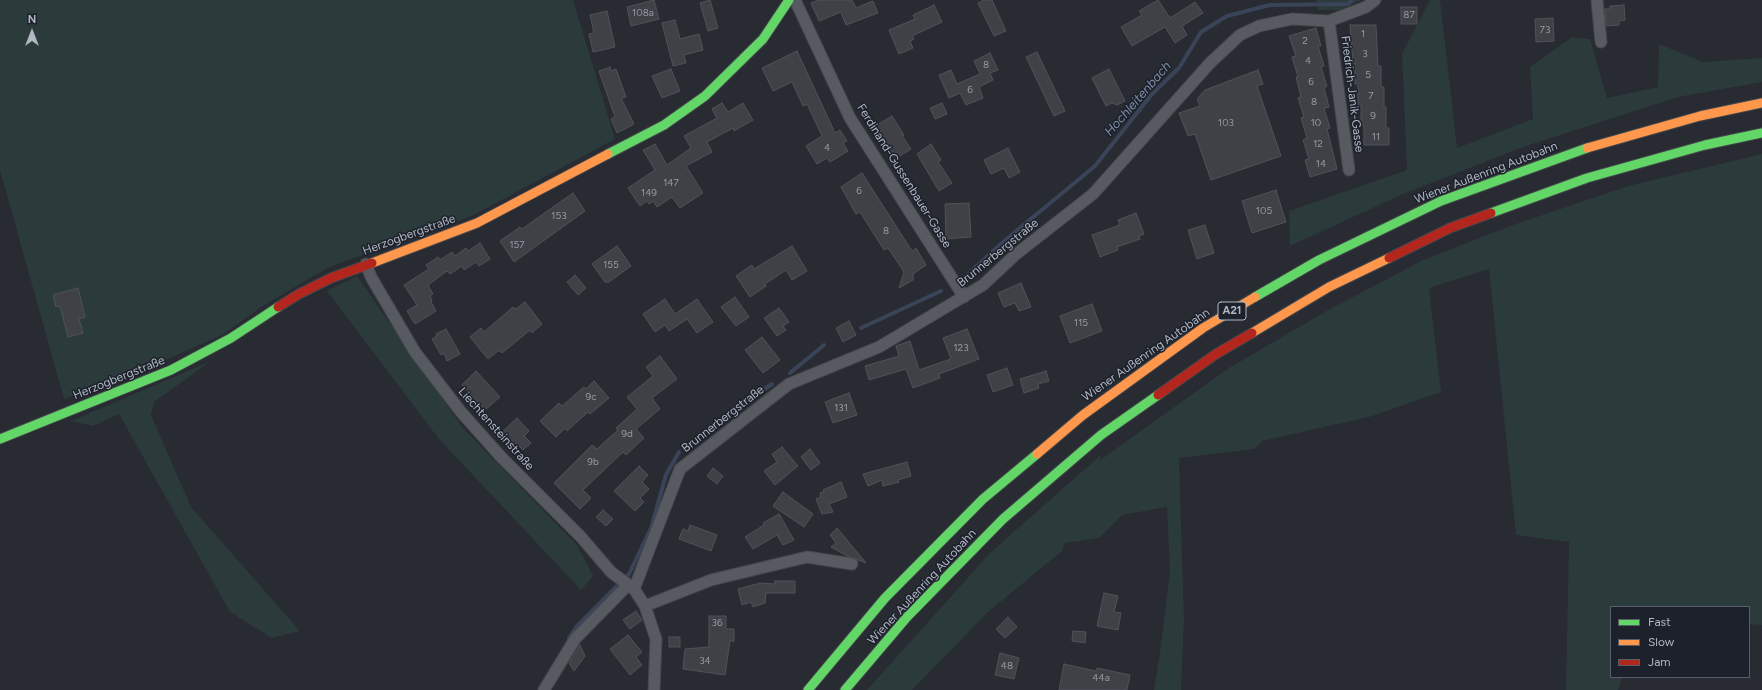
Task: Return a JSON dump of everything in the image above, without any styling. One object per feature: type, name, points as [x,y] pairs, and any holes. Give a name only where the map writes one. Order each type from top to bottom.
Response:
[{"type":"main road","name":"Herzogbergstraße","points":[[0,439],[171,370],[231,338],[298,294],[331,278],[366,264],[477,223],[604,157],[681,114],[705,96],[763,39],[789,0]]},
{"type":"main road","name":"Wiener Außenring Autobahn","points":[[808,690],[885,598],[983,499],[1082,415],[1203,328],[1319,260],[1441,201],[1580,150],[1700,116],[1762,103]]},
{"type":"main road","name":"Wiener Außenring Autobahn","points":[[845,690],[907,617],[1002,519],[1101,435],[1216,354],[1329,287],[1450,228],[1587,178],[1705,145],[1762,133]]},
{"type":"street","name":"Ferdinand-Gussenbauer-Gasse","points":[[795,0],[850,118],[964,297]]},
{"type":"street","name":"Brunnerbergstraße","points":[[544,690],[575,639],[629,585],[680,469],[790,384],[880,347],[983,285],[1015,255],[1093,194],[1210,63],[1240,35],[1259,26],[1292,19],[1329,21],[1366,7],[1375,0]]},
{"type":"street","points":[[1597,0],[1601,42]]},
{"type":"street","name":"Friedrich-Janik-Gasse","points":[[1329,21],[1349,170]]},
{"type":"street","name":"Liechtensteinstraße","points":[[366,264],[371,277],[415,352],[461,412],[502,458],[581,537],[615,574],[629,585],[645,606],[656,639],[654,690]]},
{"type":"street","points":[[645,606],[710,580],[807,557],[852,564]]},
{"type":"shaded area","points":[[0,0],[573,0],[615,139],[472,216],[332,266],[263,306],[222,335],[143,370],[64,399],[0,170]]},
{"type":"shaded area","points":[[1316,0],[1362,0],[1340,10],[1318,10]]},
{"type":"shaded area","points":[[1430,0],[1440,0],[1457,148],[1533,119],[1530,67],[1572,37],[1590,39],[1607,98],[1658,87],[1659,44],[1703,62],[1762,58],[1762,82],[1678,97],[1523,147],[1403,194],[1290,246],[1289,211],[1407,170],[1402,54]]},
{"type":"shaded area","points":[[1762,154],[1762,625],[1750,624],[1750,606],[1610,606],[1610,678],[1622,678],[1618,690],[1566,690],[1569,542],[1516,535],[1489,269],[1429,288],[1441,392],[1369,417],[1262,441],[1255,449],[1179,458],[1184,620],[1181,690],[1154,690],[1170,572],[1167,507],[1122,515],[1099,538],[1065,543],[1062,551],[988,612],[912,690],[867,690],[991,552],[1102,454],[1099,461],[1229,368],[1330,309],[1423,260],[1513,225],[1628,186]]},
{"type":"shaded area","points":[[357,276],[463,428],[577,545],[593,576],[581,590],[439,439],[327,291]]},
{"type":"shaded area","points":[[211,361],[154,402],[151,415],[191,507],[300,631],[272,638],[230,612],[119,414],[93,426],[71,421]]},
{"type":"building","points":[[654,0],[659,19],[631,26],[627,7]]},
{"type":"building","points":[[710,0],[718,28],[708,31],[700,3]]},
{"type":"building","points":[[818,0],[852,0],[856,8],[873,1],[878,13],[846,25],[841,12],[819,21],[811,3]]},
{"type":"building","points":[[984,0],[992,0],[1006,31],[994,36],[978,3]]},
{"type":"building","points":[[1158,0],[1170,18],[1195,2],[1203,13],[1182,26],[1187,35],[1175,43],[1165,27],[1132,46],[1121,27],[1142,15],[1139,11]]},
{"type":"building","points":[[934,5],[942,22],[912,36],[914,39],[910,41],[913,48],[899,54],[889,30],[915,19],[913,15]]},
{"type":"building","points":[[1624,5],[1625,20],[1619,21],[1619,25],[1606,26],[1605,9],[1610,9],[1610,6]]},
{"type":"building","points":[[1401,7],[1417,7],[1417,24],[1401,24]]},
{"type":"building","points":[[607,11],[615,47],[593,52],[589,34],[594,33],[590,15]]},
{"type":"building","points":[[1553,18],[1554,41],[1536,42],[1535,19]]},
{"type":"building","points":[[675,20],[680,39],[699,34],[703,50],[684,55],[686,63],[673,66],[662,23]]},
{"type":"building","points":[[1350,25],[1376,25],[1378,66],[1381,66],[1381,87],[1384,87],[1384,107],[1386,107],[1386,128],[1389,128],[1389,145],[1364,145],[1364,125],[1361,125],[1361,105],[1358,105],[1358,84],[1355,84],[1355,63],[1353,63]]},
{"type":"building","points":[[1316,28],[1321,46],[1318,46],[1324,66],[1321,67],[1327,86],[1324,88],[1329,107],[1324,108],[1330,128],[1327,129],[1337,169],[1310,177],[1305,160],[1309,159],[1303,140],[1307,138],[1301,118],[1304,117],[1298,98],[1301,97],[1296,77],[1298,77],[1292,57],[1296,56],[1289,36]]},
{"type":"building","points":[[797,51],[835,133],[840,130],[847,141],[843,143],[848,151],[830,162],[827,158],[817,164],[806,146],[822,136],[807,104],[803,106],[792,82],[773,91],[762,68]]},
{"type":"building","points":[[1037,52],[1065,111],[1054,116],[1026,57]]},
{"type":"building","points":[[990,53],[998,70],[990,73],[993,80],[979,87],[983,98],[966,105],[960,93],[949,98],[939,75],[951,70],[957,84],[980,74],[974,61]]},
{"type":"building","points":[[610,67],[611,71],[616,69],[626,97],[621,98],[634,124],[617,133],[611,119],[615,117],[599,71]]},
{"type":"building","points":[[671,69],[680,91],[662,98],[652,76]]},
{"type":"building","points":[[1109,69],[1125,101],[1117,105],[1112,103],[1106,106],[1092,78]]},
{"type":"building","points":[[1258,70],[1263,84],[1257,86],[1281,156],[1211,180],[1195,134],[1188,136],[1179,113],[1200,106],[1197,99],[1205,90]]},
{"type":"building","points":[[722,103],[728,112],[743,103],[753,120],[734,131],[733,128],[707,142],[712,152],[686,166],[703,193],[680,208],[672,197],[657,207],[653,201],[649,204],[647,201],[640,206],[628,188],[655,170],[643,150],[655,144],[667,165],[691,148],[684,136],[717,118],[712,109]]},
{"type":"building","points":[[942,103],[947,114],[935,119],[930,108]]},
{"type":"building","points":[[892,116],[904,135],[902,136],[911,149],[895,159],[874,127]]},
{"type":"building","points":[[931,144],[941,160],[938,162],[952,183],[939,191],[917,154]]},
{"type":"building","points":[[1008,148],[1020,172],[1009,178],[1004,168],[991,174],[984,160]]},
{"type":"building","points":[[862,173],[912,251],[916,248],[926,265],[913,274],[913,280],[899,288],[904,272],[888,248],[884,250],[860,212],[856,214],[841,187]]},
{"type":"building","points":[[1276,190],[1286,222],[1252,233],[1242,201]]},
{"type":"building","points":[[573,193],[585,211],[514,262],[500,241],[520,227],[522,229]]},
{"type":"building","points":[[969,203],[971,237],[946,239],[945,204]]},
{"type":"building","points":[[1136,213],[1144,234],[1139,236],[1140,239],[1117,247],[1118,250],[1100,257],[1092,235],[1120,225],[1118,220]]},
{"type":"building","points":[[1205,225],[1214,253],[1197,259],[1188,230]]},
{"type":"building","points":[[480,243],[490,259],[479,266],[476,262],[464,270],[462,266],[450,274],[447,271],[428,285],[433,294],[430,296],[431,302],[436,311],[415,324],[407,311],[417,305],[404,285],[429,269],[426,265],[438,257],[440,260],[452,252],[455,256],[466,248],[468,251]]},
{"type":"building","points":[[617,246],[631,266],[609,282],[605,282],[592,264]]},
{"type":"building","points":[[792,246],[807,271],[792,280],[786,270],[765,284],[766,286],[750,297],[736,276],[752,265],[754,269]]},
{"type":"building","points":[[575,275],[586,288],[578,295],[567,282]]},
{"type":"building","points":[[1021,283],[1031,307],[1019,311],[1015,303],[1004,307],[998,293]]},
{"type":"building","points":[[78,288],[85,317],[79,319],[83,333],[68,337],[60,306],[56,307],[53,295]]},
{"type":"building","points":[[735,297],[749,317],[736,326],[721,307]]},
{"type":"building","points":[[665,299],[675,314],[697,299],[713,322],[697,333],[687,319],[669,331],[665,325],[655,332],[643,314]]},
{"type":"building","points":[[525,302],[542,324],[532,333],[530,330],[502,353],[499,350],[488,359],[470,337],[481,328],[484,332],[513,307],[516,309]]},
{"type":"building","points":[[1092,304],[1102,331],[1070,343],[1060,316]]},
{"type":"building","points":[[779,308],[789,322],[783,326],[786,330],[777,336],[764,318]]},
{"type":"building","points":[[849,321],[856,335],[843,342],[836,328]]},
{"type":"building","points":[[446,329],[460,354],[447,361],[444,353],[441,355],[432,339],[437,336],[436,334]]},
{"type":"building","points":[[967,329],[979,359],[939,374],[940,378],[913,388],[906,369],[869,380],[865,366],[899,356],[896,346],[910,341],[919,370],[951,359],[943,338]]},
{"type":"building","points":[[762,337],[780,360],[763,373],[745,350]]},
{"type":"building","points":[[660,356],[677,379],[652,398],[660,409],[636,429],[644,438],[626,455],[623,452],[583,490],[591,498],[580,509],[554,483],[592,445],[597,449],[618,430],[616,428],[637,409],[627,397],[653,376],[646,367]]},
{"type":"building","points":[[1007,368],[1013,385],[993,392],[987,375]]},
{"type":"building","points":[[476,371],[500,397],[485,410],[462,385]]},
{"type":"building","points":[[1046,371],[1049,381],[1038,384],[1039,388],[1024,393],[1020,379]]},
{"type":"building","points":[[594,381],[609,398],[590,414],[588,412],[567,431],[565,428],[556,437],[540,421],[559,403],[562,406],[584,387],[586,389]]},
{"type":"building","points":[[849,393],[857,415],[833,423],[825,402]]},
{"type":"building","points":[[517,418],[529,431],[524,436],[531,443],[523,450],[518,445],[513,450],[499,435]]},
{"type":"building","points":[[782,447],[798,466],[775,485],[764,471],[777,462],[772,454]]},
{"type":"building","points":[[810,449],[820,463],[811,470],[801,457]]},
{"type":"building","points":[[907,462],[911,476],[898,480],[899,482],[883,486],[882,480],[868,486],[863,474]]},
{"type":"building","points":[[639,466],[648,475],[642,482],[649,489],[640,498],[644,502],[635,511],[614,491]]},
{"type":"building","points":[[713,468],[723,476],[717,484],[707,476]]},
{"type":"building","points":[[841,482],[847,497],[829,504],[833,512],[822,514],[816,499],[821,497],[820,493],[824,492],[823,490]]},
{"type":"building","points":[[783,492],[813,514],[804,527],[773,506]]},
{"type":"building","points":[[603,510],[613,519],[606,526],[596,517]]},
{"type":"building","points":[[779,514],[794,540],[783,545],[777,535],[753,549],[745,537],[764,525],[763,523]]},
{"type":"building","points":[[690,525],[717,535],[711,551],[679,539],[683,529],[688,531]]},
{"type":"building","points":[[837,528],[866,563],[847,556],[831,547],[836,543],[830,535]]},
{"type":"building","points":[[775,581],[795,581],[795,593],[766,593],[765,603],[753,607],[751,602],[742,605],[738,589],[760,583],[775,584]]},
{"type":"building","points":[[1104,593],[1118,596],[1114,612],[1121,613],[1118,630],[1097,626]]},
{"type":"building","points":[[636,611],[642,620],[630,629],[623,620]]},
{"type":"building","points":[[709,616],[726,616],[726,629],[734,629],[734,641],[730,641],[725,675],[683,669],[685,649],[709,647]]},
{"type":"building","points":[[1008,617],[1017,627],[1005,638],[996,629]]},
{"type":"building","points":[[1073,631],[1086,632],[1085,643],[1072,641]]},
{"type":"building","points":[[628,635],[642,652],[636,657],[642,665],[630,675],[610,649]]},
{"type":"building","points":[[669,637],[680,637],[680,647],[669,647]]},
{"type":"building","points":[[580,645],[585,656],[574,671],[569,663]]},
{"type":"building","points":[[1000,653],[1019,658],[1014,679],[995,675]]},
{"type":"building","points":[[1064,664],[1096,671],[1097,668],[1130,675],[1127,690],[1059,690]]},
{"type":"waterway","name":"Hochleitenbach","points":[[965,277],[1003,242],[1095,166],[1152,94],[1179,68],[1201,32],[1227,16],[1270,5],[1348,4],[1352,0]]},
{"type":"waterway","name":"Hochleitenbach","points":[[861,328],[941,291]]},
{"type":"waterway","name":"Hochleitenbach","points":[[790,373],[824,345]]},
{"type":"waterway","name":"Hochleitenbach","points":[[708,431],[745,402],[772,384]]},
{"type":"waterway","name":"Hochleitenbach","points":[[569,638],[577,626],[629,574],[651,528],[666,475],[679,452]]},
{"type":"traffic: fast","points":[[608,154],[664,125],[705,96],[763,39],[789,0]]},
{"type":"traffic: fast","points":[[1491,213],[1587,178],[1705,145],[1762,133]]},
{"type":"traffic: fast","points":[[1255,297],[1319,260],[1441,201],[1587,148]]},
{"type":"traffic: fast","points":[[0,439],[171,370],[231,338],[278,307]]},
{"type":"traffic: fast","points":[[845,690],[907,617],[1003,519],[1101,435],[1158,395]]},
{"type":"traffic: fast","points":[[808,690],[885,598],[983,499],[1037,454]]},
{"type":"traffic: slow","points":[[1587,148],[1700,116],[1762,103]]},
{"type":"traffic: slow","points":[[372,263],[477,223],[608,154]]},
{"type":"traffic: slow","points":[[1252,333],[1329,287],[1389,258]]},
{"type":"traffic: slow","points":[[1037,454],[1083,415],[1203,328],[1255,297]]},
{"type":"traffic: jam","points":[[1389,258],[1450,228],[1491,213]]},
{"type":"traffic: jam","points":[[278,307],[299,294],[331,278],[372,263]]},
{"type":"traffic: jam","points":[[1158,395],[1216,354],[1252,333]]}]
